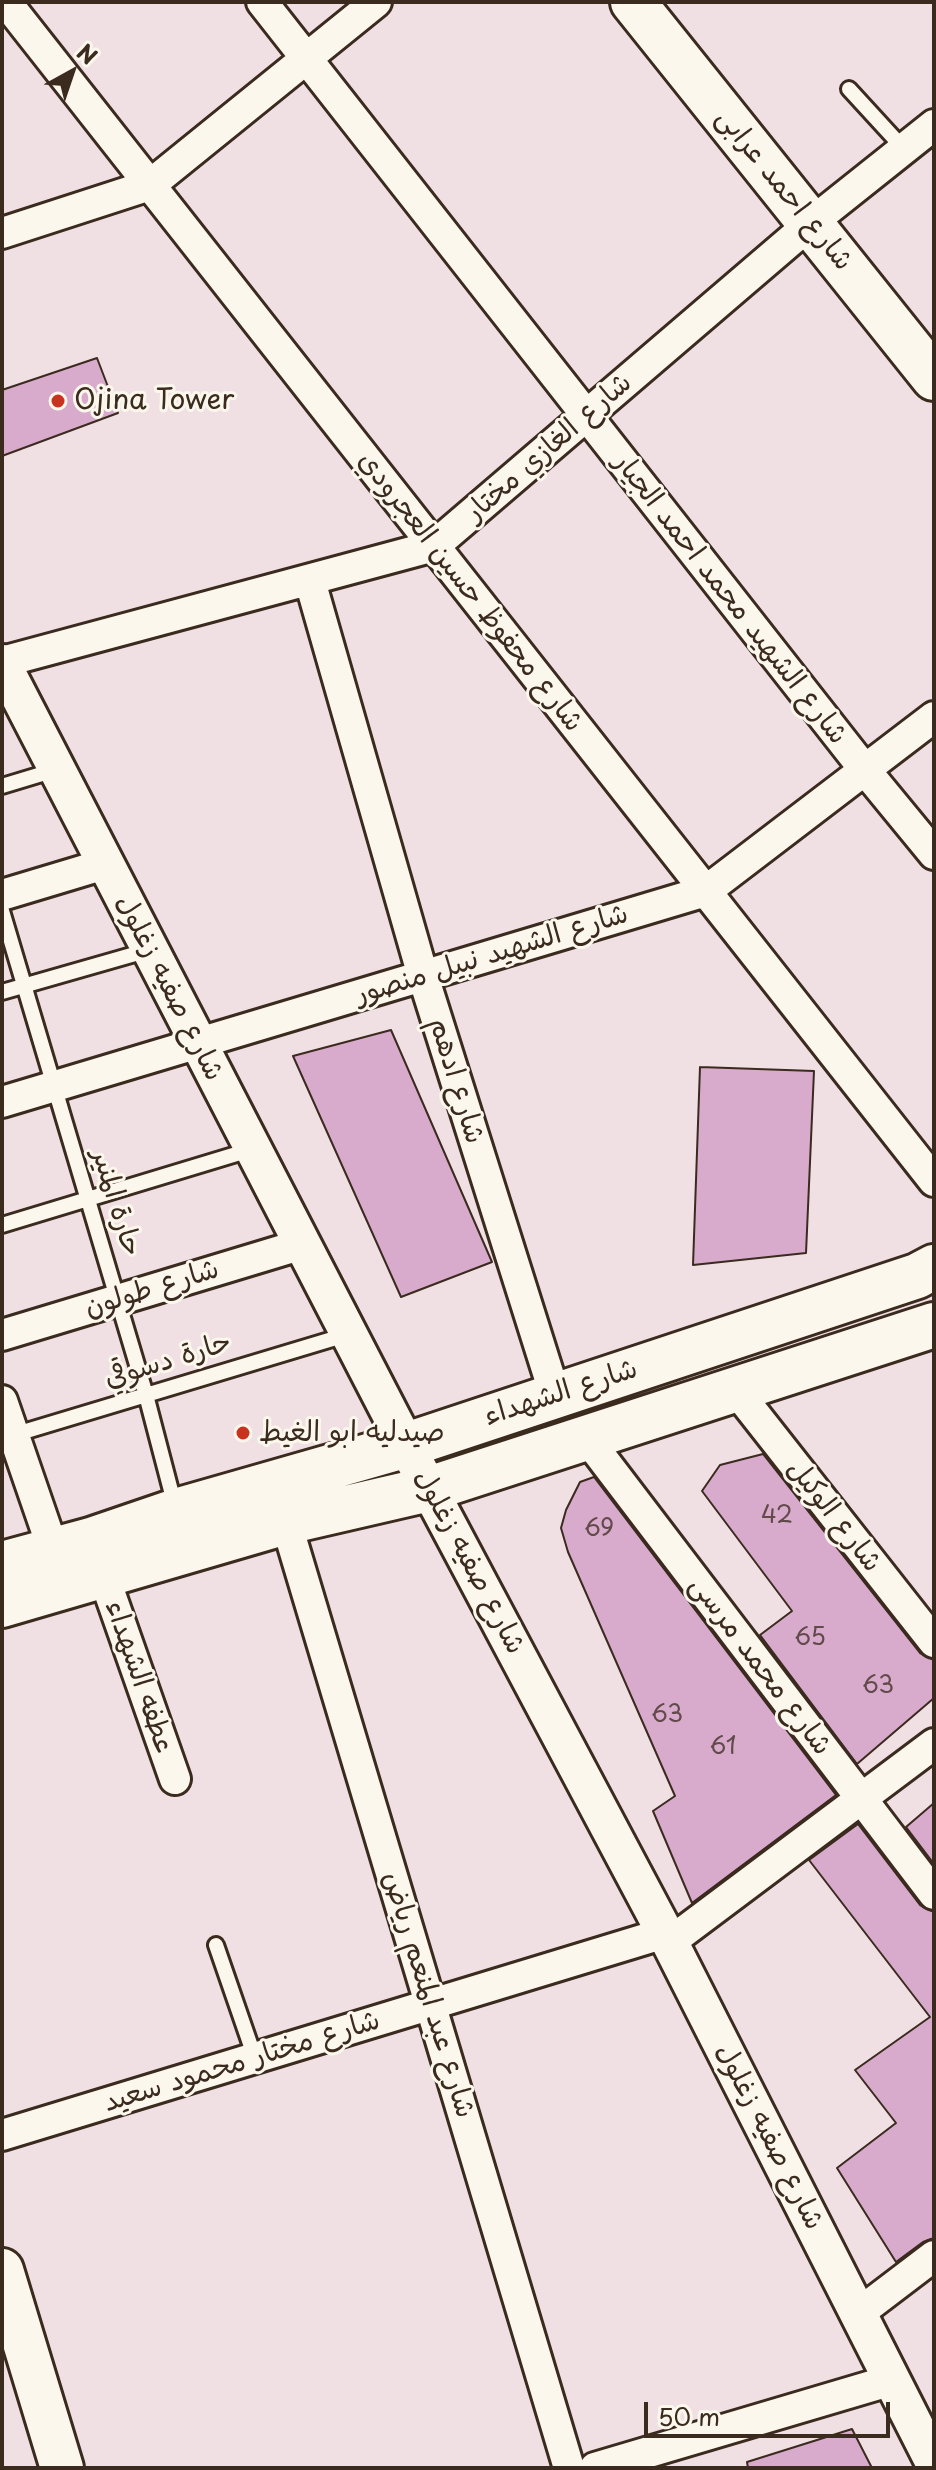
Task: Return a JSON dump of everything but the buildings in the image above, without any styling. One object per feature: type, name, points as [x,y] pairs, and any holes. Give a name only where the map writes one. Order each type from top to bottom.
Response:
[{"type":"main road","name":"شارع احمد عرابى","points":[[633,2],[934,378]]},
{"type":"main road","name":"شارع الشهداء","points":[[2,1564],[407,1445],[917,1276],[934,1267]]},
{"type":"main road","name":"شارع الشهداء","points":[[2,1605],[286,1522],[429,1489],[934,1325]]},
{"type":"main road","points":[[2,2270],[62,2468]]},
{"type":"street","name":"شارع محفوظ حسين العجرودي","points":[[6,2],[934,1181]]},
{"type":"street","name":"شارع الشهيد محمد احمد الجيار","points":[[262,2],[934,854]]},
{"type":"street","points":[[2,233],[150,185],[376,2]]},
{"type":"street","name":"شارع الغازي مختار","points":[[2,662],[434,546],[811,223],[934,125]]},
{"type":"street","name":"شارع ادهم","points":[[310,581],[423,976],[555,1395]]},
{"type":"street","name":"شارع صفيه زغلول","points":[[2,662],[429,1489],[668,1938],[934,2463]]},
{"type":"street","name":"شارع الشهيد نبيل منصور","points":[[2,1102],[706,891],[934,717]]},
{"type":"street","points":[[2,895],[105,864]]},
{"type":"street","name":"شارع طولون","points":[[2,1335],[303,1244]]},
{"type":"street","name":"شارع الوكيل","points":[[735,1389],[934,1642]]},
{"type":"street","points":[[2,1401],[7,1437],[53,1549]]},
{"type":"street","name":"شارع محمد مرسى","points":[[586,1437],[934,1894]]},
{"type":"street","name":"شارع عبد المنعم رياض","points":[[286,1522],[569,2468]]},
{"type":"street","name":"عطفه الشهداء","points":[[103,1574],[175,1779]]},
{"type":"street","name":"شارع مختار محمود سعيد","points":[[2,2135],[431,2004],[668,1938],[934,1744]]},
{"type":"street","points":[[859,2313],[934,2256]]},
{"type":"street","points":[[595,2468],[892,2380]]},
{"type":"lane","points":[[849,89],[904,149]]},
{"type":"lane","points":[[2,786],[57,770]]},
{"type":"lane","name":"حارة المنير","points":[[2,911],[146,1395],[176,1511]]},
{"type":"lane","points":[[2,992],[149,950]]},
{"type":"lane","points":[[2,1225],[253,1149]]},
{"type":"lane","name":"حارة دسوقي","points":[[7,1437],[349,1334]]},
{"type":"lane","points":[[216,1945],[255,2058]]},
{"type":"place","name":"Ojina Tower","points":[[58,401]]},
{"type":"place","name":"صيدليه ابو الغيط","points":[[243,1433]]}]
